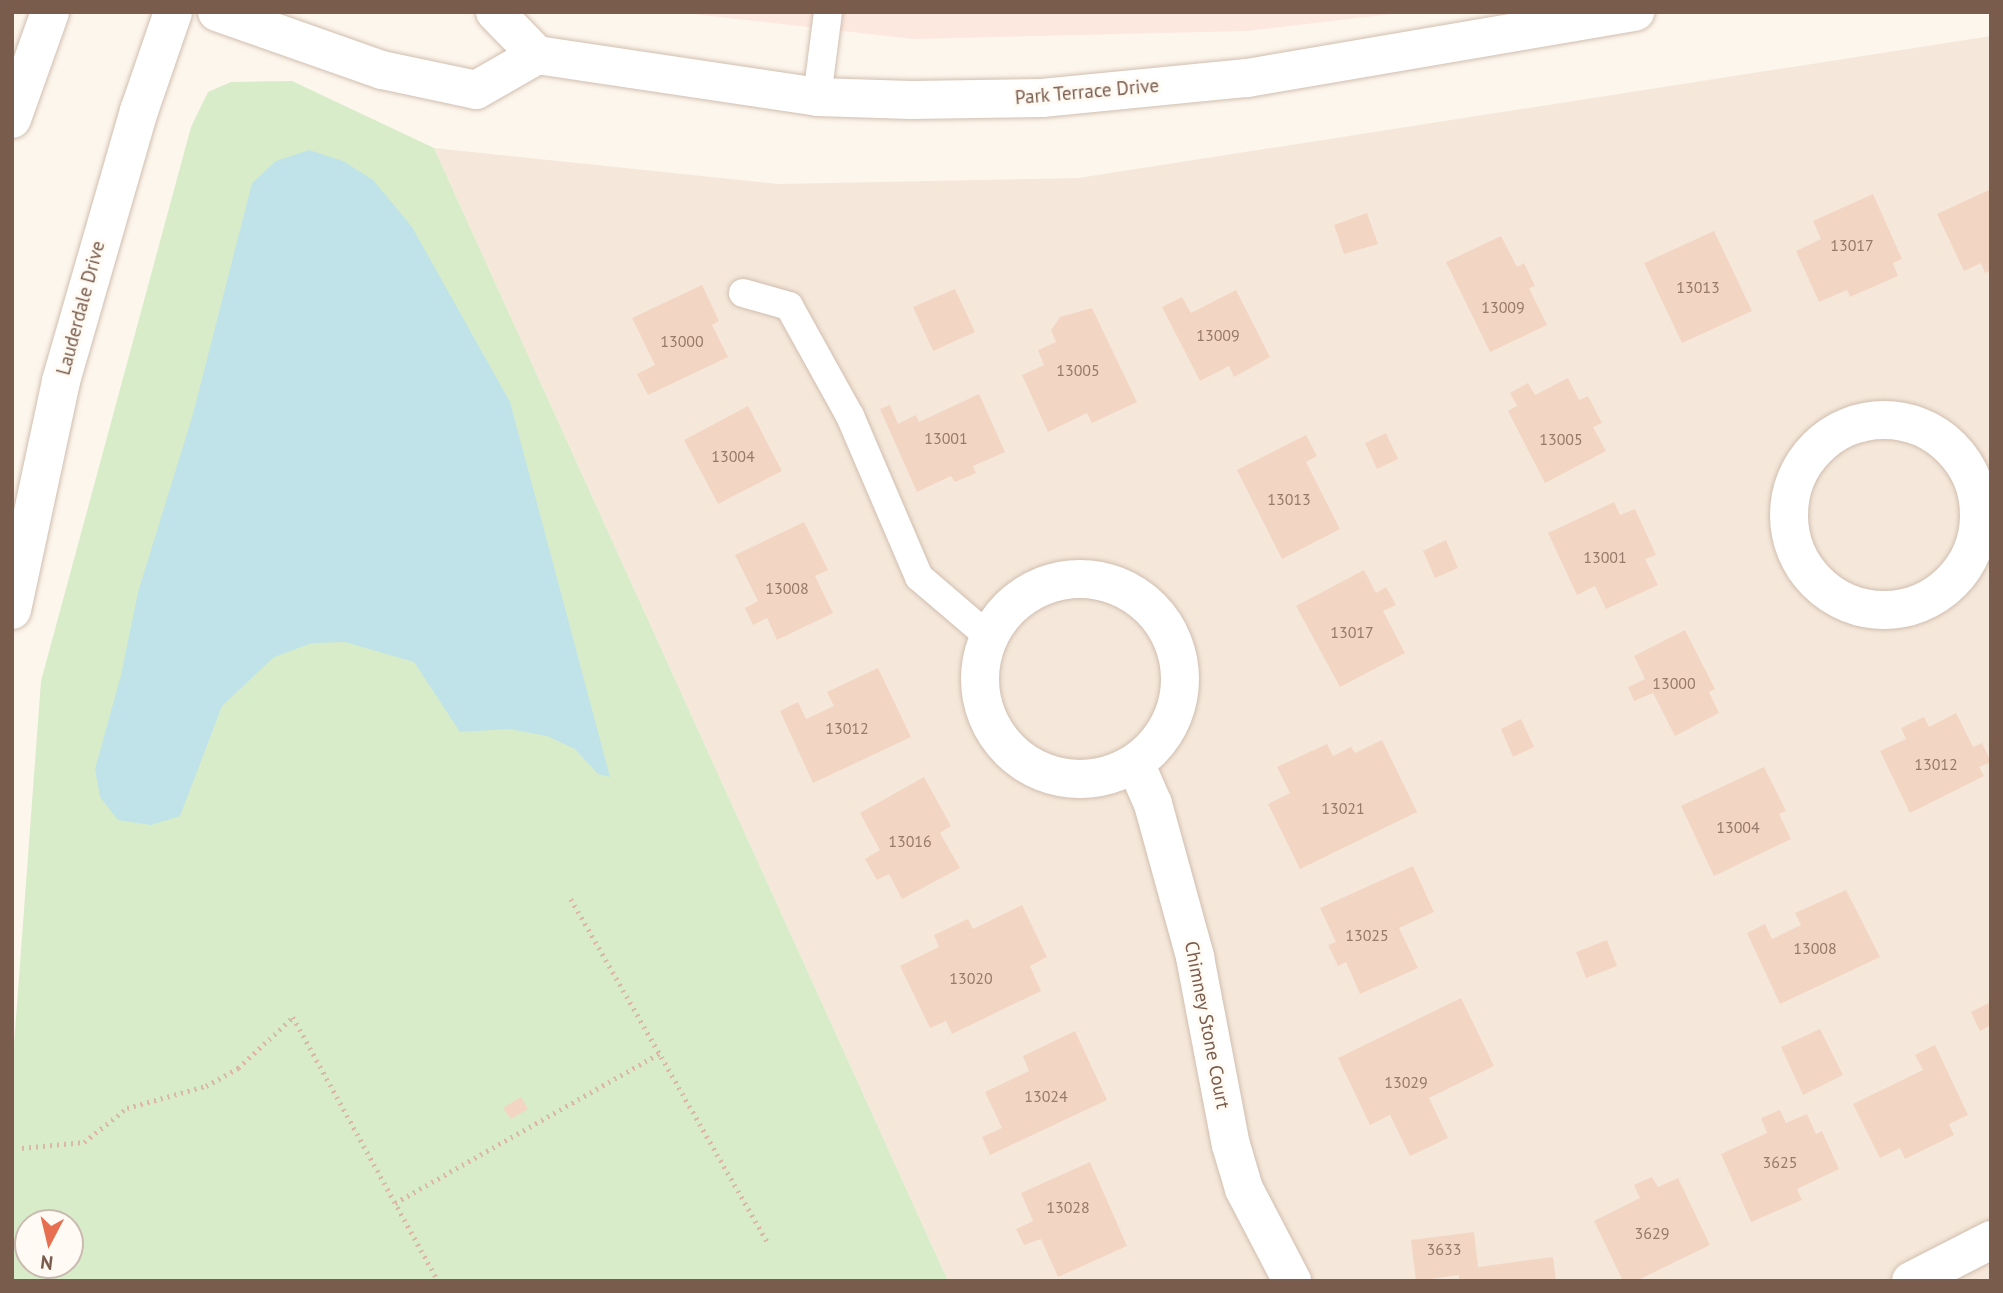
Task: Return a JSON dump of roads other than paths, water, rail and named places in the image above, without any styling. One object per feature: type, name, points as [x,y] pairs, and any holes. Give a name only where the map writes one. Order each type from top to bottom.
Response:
[{"type":"street","points":[[12,119],[50,12]]},
{"type":"street","name":"Lauderdale Drive","points":[[12,610],[61,381],[123,162],[173,12]]},
{"type":"street","points":[[217,12],[382,70],[476,90],[537,55],[495,12]]},
{"type":"street","name":"Park Terrace Drive","points":[[537,55],[817,97],[1042,98],[1247,78],[1635,12]]},
{"type":"street","points":[[1884,421],[1911,424],[1981,471],[1979,529],[1970,555],[1956,578],[1935,596],[1910,607],[1884,611],[1856,606],[1811,577],[1797,554],[1789,528],[1789,501],[1797,475],[1812,453],[1845,430],[1884,421]]},
{"type":"street","points":[[1064,579],[1099,580],[1130,592],[1157,613],[1176,654],[1180,676],[1176,709],[1161,740],[1136,763],[1106,776],[1074,779],[1042,773],[1014,755],[992,731],[981,700],[979,668],[988,636],[1006,610],[1032,590],[1064,579]]},
{"type":"street","name":"Chimney Stone Court","points":[[1136,763],[1153,804],[1195,957],[1231,1144],[1244,1189],[1292,1281]]},
{"type":"street","points":[[1911,1281],[1991,1240]]},
{"type":"lane","points":[[817,97],[828,12]]},
{"type":"lane","points":[[743,293],[789,306],[850,416],[919,577],[988,636]]},
{"type":"water","points":[[309,150],[343,161],[373,180],[412,227],[510,402],[610,777],[598,774],[575,749],[547,736],[509,729],[460,732],[414,662],[345,642],[312,643],[274,657],[222,706],[180,816],[151,825],[118,820],[100,797],[95,769],[121,675],[138,592],[193,414],[252,183],[276,161]]}]
